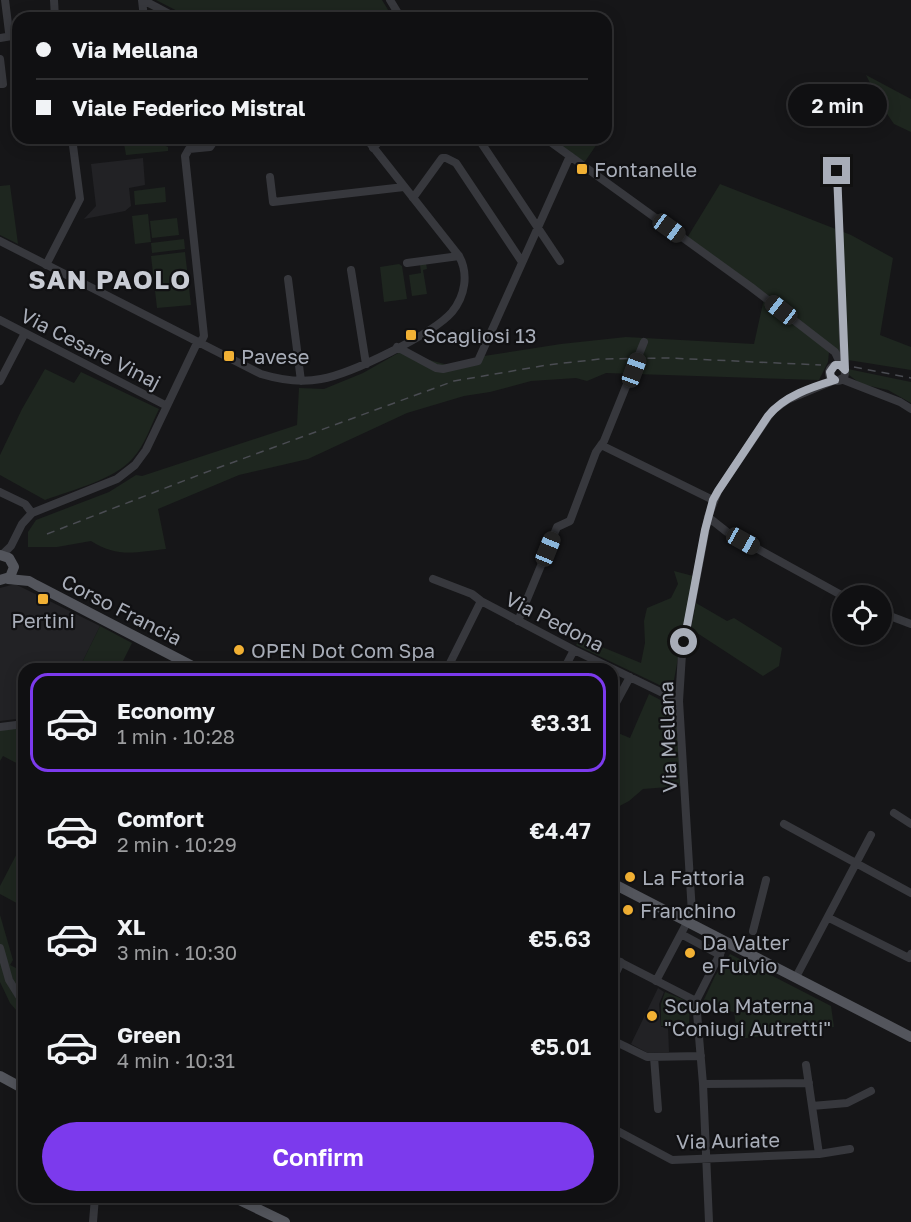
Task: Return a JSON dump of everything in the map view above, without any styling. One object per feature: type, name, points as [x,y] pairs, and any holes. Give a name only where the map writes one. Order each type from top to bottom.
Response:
[{"type":"main road","points":[[2,580],[12,574],[6,559]]},
{"type":"main road","name":"Corso Francia","points":[[6,559],[28,581],[186,663]]},
{"type":"main road","name":"Corso Francia","points":[[2,580],[28,581]]},
{"type":"main road","points":[[618,888],[911,1036]]},
{"type":"main road","points":[[0,1076],[18,1086]]},
{"type":"main road","points":[[245,1203],[285,1222]]},
{"type":"street","points":[[5,0],[12,26]]},
{"type":"street","points":[[142,0],[165,12]]},
{"type":"street","points":[[0,59],[3,84],[0,84]]},
{"type":"street","points":[[46,265],[80,199],[73,144]]},
{"type":"street","points":[[6,559],[22,524],[32,513],[117,479],[135,465],[146,450],[197,343],[202,340],[205,329],[184,156],[189,149],[210,147],[212,144]]},
{"type":"street","points":[[0,241],[261,374],[301,381],[320,380],[366,364],[438,324],[456,306],[465,282],[464,267],[459,255],[370,144]]},
{"type":"street","points":[[373,148],[377,144]]},
{"type":"street","points":[[482,144],[560,261]]},
{"type":"street","points":[[553,144],[751,286],[829,346],[835,352],[839,373],[858,385],[900,402],[911,409]]},
{"type":"street","points":[[397,347],[436,368],[444,369],[478,362],[570,156]]},
{"type":"street","points":[[413,198],[442,158],[456,163],[522,262]]},
{"type":"street","points":[[837,171],[839,373]]},
{"type":"street","points":[[270,177],[273,202],[404,187]]},
{"type":"street","points":[[407,263],[459,255]]},
{"type":"street","points":[[351,270],[366,364]]},
{"type":"street","points":[[288,279],[301,381]]},
{"type":"street","name":"Via Cesare Vinaj","points":[[0,320],[168,406]]},
{"type":"street","points":[[0,381],[24,333]]},
{"type":"street","points":[[518,621],[557,527],[570,521],[596,452],[634,370],[643,344]]},
{"type":"street","name":"Via Mellana","points":[[656,981],[692,913],[680,701],[682,654],[713,500],[772,411],[787,400],[839,373]]},
{"type":"street","points":[[601,445],[713,500]]},
{"type":"street","points":[[0,492],[28,506],[32,513]]},
{"type":"street","points":[[708,517],[727,532],[832,590]]},
{"type":"street","name":"Via Pedona","points":[[433,579],[472,594],[518,621],[602,663]]},
{"type":"street","points":[[450,663],[481,601]]},
{"type":"street","points":[[892,617],[911,624]]},
{"type":"street","points":[[567,663],[574,650]]},
{"type":"street","name":"Via Pedona","points":[[618,670],[680,701]]},
{"type":"street","points":[[618,699],[630,676]]},
{"type":"street","points":[[0,727],[18,725]]},
{"type":"street","points":[[894,813],[911,824]]},
{"type":"street","points":[[784,824],[911,893]]},
{"type":"street","points":[[796,977],[871,836]]},
{"type":"street","points":[[753,931],[766,880]]},
{"type":"street","points":[[829,918],[910,956]]},
{"type":"street","points":[[681,934],[720,954]]},
{"type":"street","points":[[707,1219],[703,1084],[696,1001],[726,942]]},
{"type":"street","points":[[0,948],[9,980],[18,994]]},
{"type":"street","points":[[618,961],[696,1001]]},
{"type":"street","points":[[618,968],[621,962]]},
{"type":"street","points":[[618,1043],[645,1056],[701,1056]]},
{"type":"street","points":[[654,1057],[658,1109]]},
{"type":"street","points":[[806,1065],[819,1154]]},
{"type":"street","points":[[703,1084],[809,1083]]},
{"type":"street","points":[[812,1106],[847,1103],[871,1091]]},
{"type":"street","name":"Via Auriate","points":[[618,1131],[672,1160],[819,1154],[850,1149]]},
{"type":"street","points":[[93,1222],[95,1203]]},
{"type":"shaded area","points":[[156,0],[382,0],[389,12],[179,12]]},
{"type":"shaded area","points":[[866,75],[911,99],[911,132],[894,124],[881,105]]},
{"type":"shaded area","points":[[124,144],[161,144],[168,147],[168,151],[126,155]]},
{"type":"shaded area","points":[[558,144],[597,144],[584,163]]},
{"type":"shaded area","points":[[143,158],[145,185],[129,188],[131,206],[125,211],[84,219],[96,206],[91,164]]},
{"type":"shaded area","points":[[720,184],[851,235],[893,258],[880,335],[911,347],[911,370],[848,360],[848,354],[829,352],[828,362],[819,380],[606,373],[587,381],[576,378],[531,381],[464,396],[407,413],[308,459],[239,475],[158,509],[166,549],[118,552],[91,541],[57,547],[28,547],[28,532],[36,520],[109,492],[136,475],[142,476],[297,425],[299,388],[324,389],[363,373],[400,352],[448,365],[484,356],[626,337],[754,344],[765,294],[687,238]]},
{"type":"shaded area","points":[[10,185],[18,244],[0,235],[0,186]]},
{"type":"shaded area","points":[[165,187],[166,202],[135,205],[134,191]]},
{"type":"shaded area","points":[[148,214],[151,242],[135,244],[132,216]]},
{"type":"shaded area","points":[[177,218],[179,235],[152,238],[150,221]]},
{"type":"shaded area","points":[[184,239],[185,249],[152,253],[151,243]]},
{"type":"shaded area","points":[[185,252],[191,305],[157,308],[151,256]]},
{"type":"shaded area","points":[[426,263],[427,269],[423,270],[427,294],[412,296],[409,275],[421,273],[420,264]]},
{"type":"shaded area","points":[[399,264],[402,266],[407,299],[384,302],[380,267]]},
{"type":"shaded area","points":[[45,369],[74,383],[81,372],[159,409],[141,447],[125,466],[92,484],[45,500],[0,475],[0,455],[22,409]]},
{"type":"shaded area","points":[[848,369],[911,382],[911,403],[888,390],[861,384],[849,375]]},
{"type":"shaded area","points":[[674,571],[693,576],[672,691],[618,665],[618,663],[576,645],[580,638],[641,663],[645,643],[644,621],[647,608],[671,598],[678,584]]},
{"type":"shaded area","points":[[15,584],[100,626],[82,663],[18,663],[18,719],[0,721],[0,588]]},
{"type":"shaded area","points":[[696,603],[727,621],[734,618],[782,648],[779,666],[763,676],[691,629]]},
{"type":"shaded area","points":[[100,626],[132,643],[122,663],[82,663]]},
{"type":"shaded area","points":[[649,694],[676,708],[681,786],[643,789],[618,807],[618,733],[630,738]]},
{"type":"shaded area","points":[[18,727],[18,764],[3,756],[0,761],[0,729]]},
{"type":"shaded area","points":[[18,852],[18,904],[0,894],[0,886]]},
{"type":"shaded area","points":[[0,915],[13,960],[10,965],[18,969],[18,1012],[10,1003],[0,982]]},
{"type":"shaded area","points":[[730,954],[831,1006],[834,1027],[738,1039],[734,1012],[701,1006],[715,976]]},
{"type":"shaded area","name":"Scuola Materna \"Coniugi Autretti\"","points":[[658,988],[664,992],[659,1004],[661,1027],[668,1027],[669,1052],[648,1053],[631,1044]]},
{"type":"shaded area","points":[[665,992],[690,1002],[689,1026],[661,1026],[661,1004]]},
{"type":"railway","points":[[47,534],[204,473],[454,381],[547,365],[600,359],[669,358],[821,365]]},
{"type":"railway","points":[[854,367],[911,378]]},
{"type":"place","name":"Fontanelle","points":[[582,169]]},
{"type":"place","name":"Scagliosi 13","points":[[411,335]]},
{"type":"place","name":"Pavese","points":[[229,356]]},
{"type":"place","name":"Pertini","points":[[43,599]]},
{"type":"place","name":"OPEN Dot Com Spa","points":[[239,650]]},
{"type":"place","name":"La Fattoria","points":[[630,877]]},
{"type":"place","name":"Franchino","points":[[628,910]]},
{"type":"place","name":"Da Valter e Fulvio","points":[[690,953]]},
{"type":"place","name":"Scuola Materna \"Coniugi Autretti\"","points":[[652,1016]]},
{"type":"district","name":"SAN PAOLO","points":[[110,279]]},
{"type":"route","points":[[684,642],[705,530],[713,500],[718,491],[777,406],[821,384],[835,380],[831,377],[830,372],[835,365],[840,365],[845,370],[837,171]]}]
